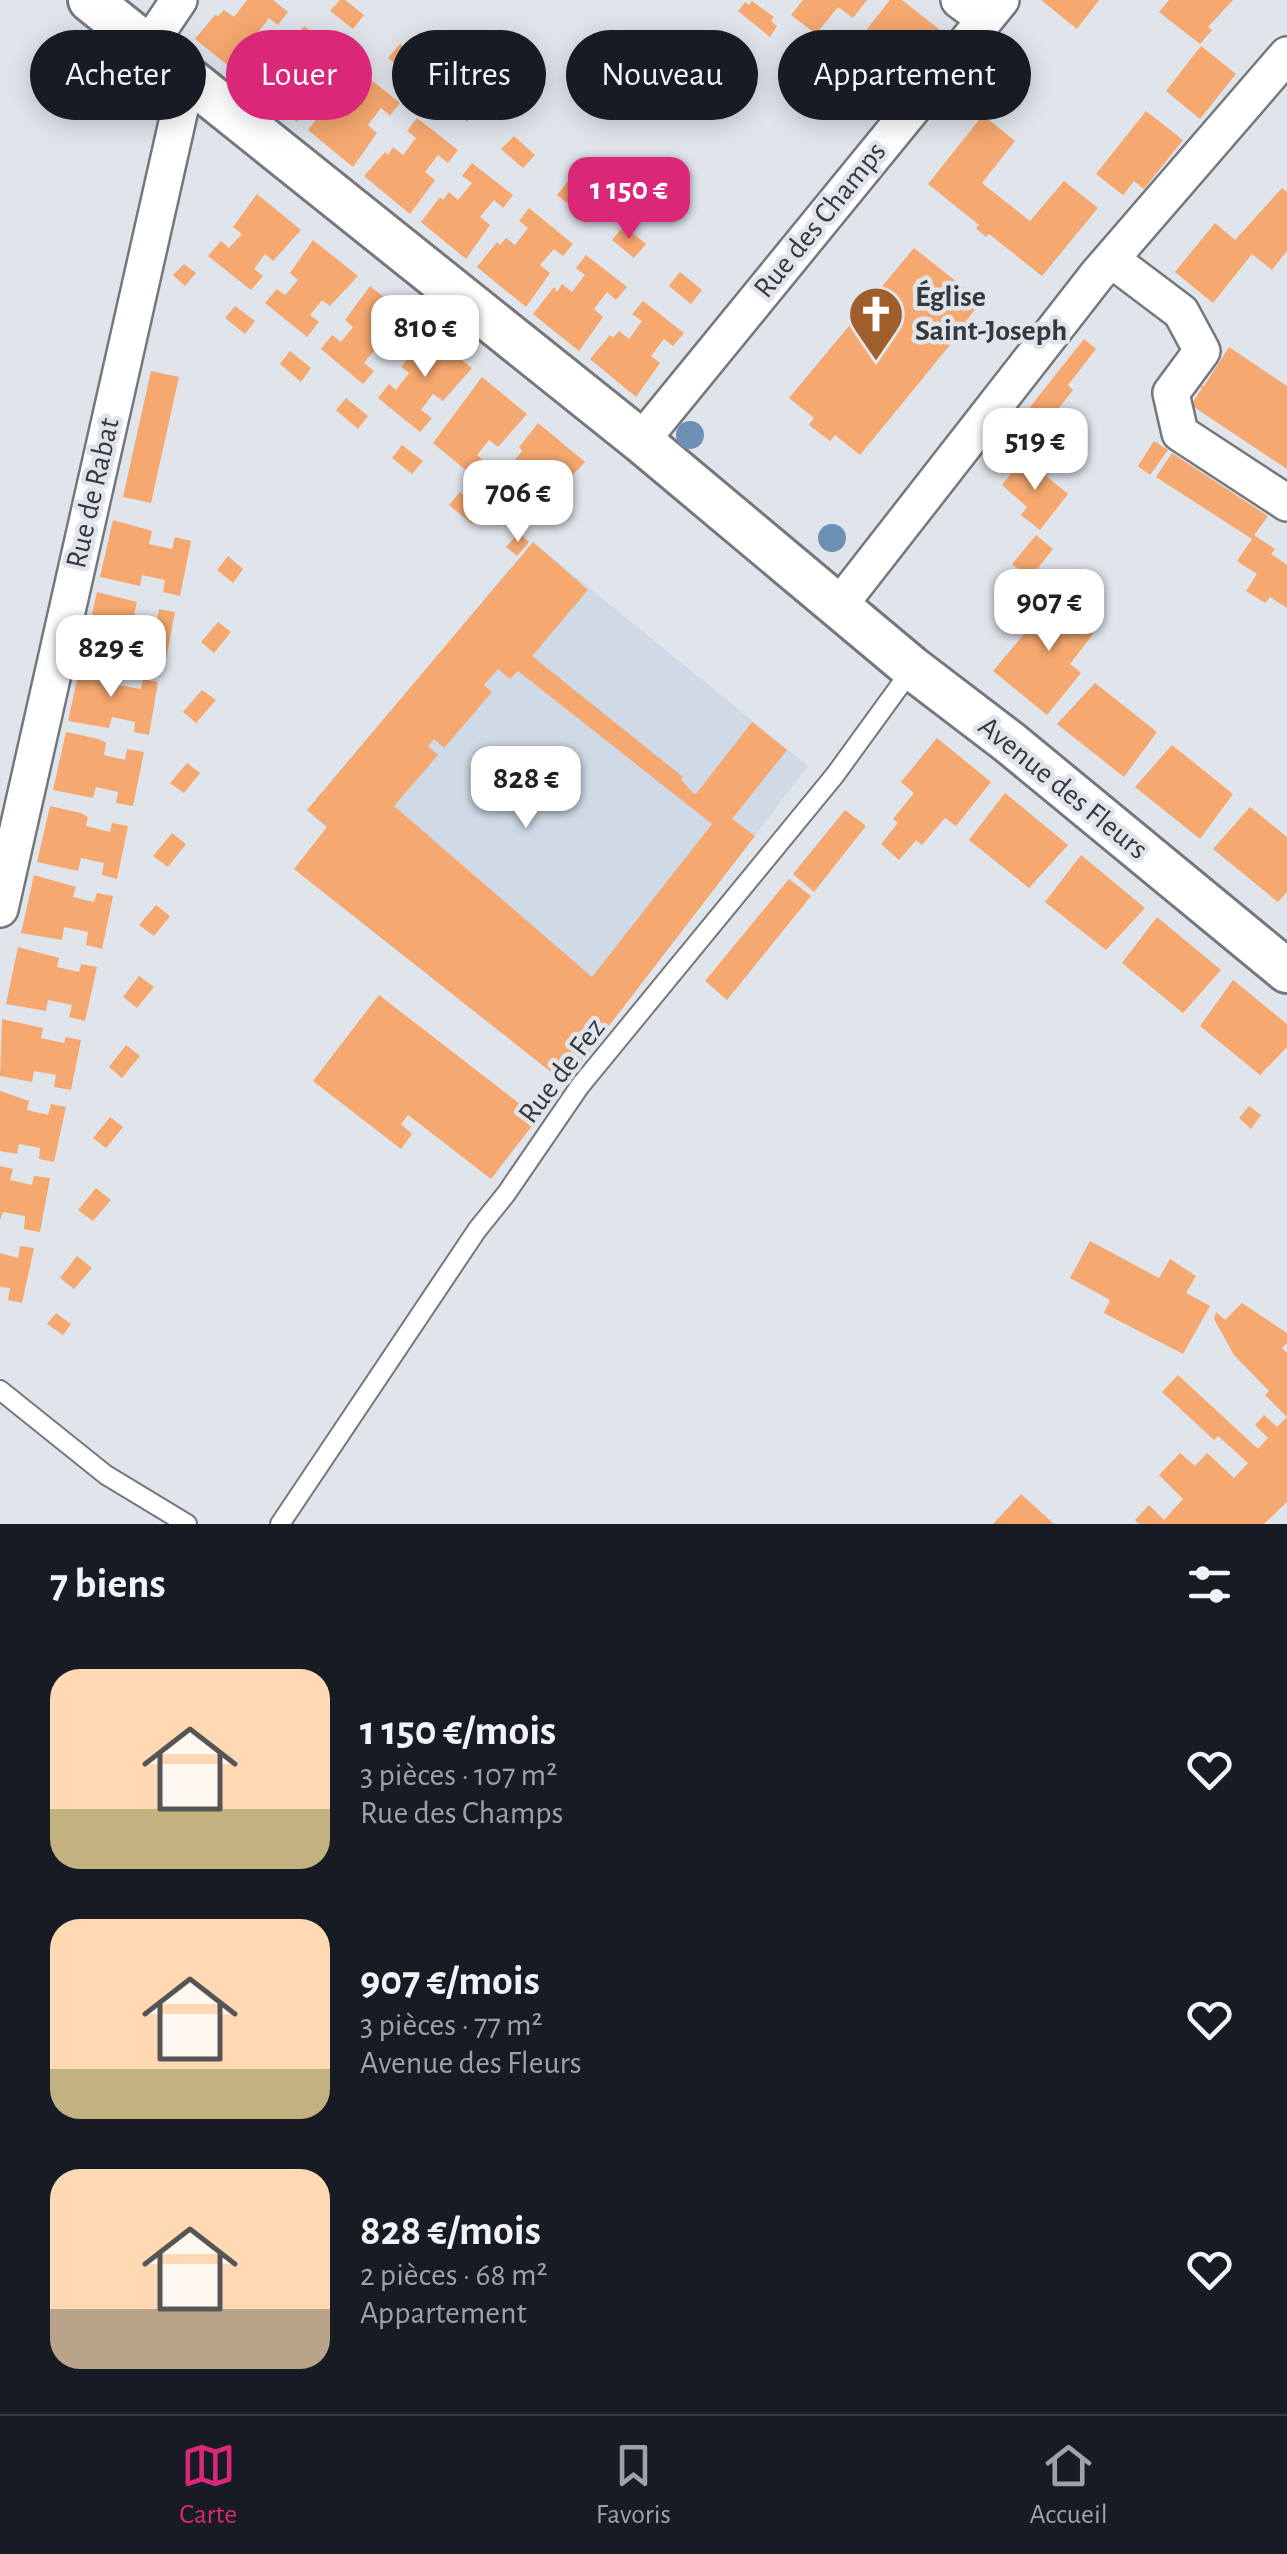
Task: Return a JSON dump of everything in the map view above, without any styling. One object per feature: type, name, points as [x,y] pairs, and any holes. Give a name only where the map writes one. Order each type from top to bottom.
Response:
[{"type":"street","name":"Avenue des Fleurs","points":[[90,0],[128,30]]},
{"type":"street","points":[[159,30],[179,0]]},
{"type":"street","name":"Rue des Champs","points":[[640,441],[982,6]]},
{"type":"street","points":[[838,607],[1097,274],[1287,56]]},
{"type":"street","name":"Avenue des Fleurs","points":[[206,93],[640,441],[912,668],[1009,742],[1287,970]]},
{"type":"street","name":"Rue de Rabat","points":[[0,909],[178,120]]},
{"type":"street","points":[[1112,260],[1182,312],[1202,351],[1171,393],[1180,434],[1287,503]]},
{"type":"lane","name":"Rue de Fez","points":[[280,1524],[466,1245],[580,1086],[835,775],[912,668]]},
{"type":"lane","points":[[0,1390],[106,1475],[187,1524]]},
{"type":"shaded area","points":[[533,542],[808,766],[565,1083],[294,869],[327,828],[307,810]]},
{"type":"building","points":[[247,0],[273,0],[288,12],[278,25],[269,18],[260,30],[226,30],[226,64],[206,48],[206,30],[202,30],[224,10],[234,17]]},
{"type":"building","points":[[340,0],[364,15],[353,29],[330,11]]},
{"type":"building","points":[[803,0],[867,0],[853,18],[838,7],[819,30],[811,30],[791,15]]},
{"type":"building","points":[[890,0],[902,0],[940,30],[868,30]]},
{"type":"building","points":[[1041,0],[1099,0],[1077,29]]},
{"type":"building","points":[[1169,0],[1233,0],[1208,27],[1212,30],[1200,44],[1159,12]]},
{"type":"building","points":[[752,1],[774,17],[771,21],[777,26],[770,37],[738,11],[745,2],[749,5]]},
{"type":"building","points":[[1201,46],[1236,74],[1200,119],[1166,91]]},
{"type":"building","points":[[372,81],[392,97],[390,116],[381,108],[372,120]]},
{"type":"building","points":[[1146,111],[1183,140],[1144,189],[1134,181],[1123,195],[1096,174]]},
{"type":"building","points":[[316,120],[372,120],[368,125],[377,133],[353,167],[308,130]]},
{"type":"building","points":[[420,120],[458,150],[448,163],[438,155],[425,172],[435,180],[410,214],[364,176],[393,147],[403,155],[416,138],[407,131]]},
{"type":"building","points":[[979,120],[989,120],[1015,141],[982,183],[1030,221],[1064,181],[1098,208],[1042,276],[989,234],[986,237],[976,228],[979,225],[928,184]]},
{"type":"building","points":[[514,136],[535,155],[523,168],[501,149]]},
{"type":"building","points":[[472,163],[513,195],[503,208],[494,200],[480,217],[490,225],[466,259],[421,222],[440,197],[443,200],[449,192],[458,200],[472,183],[462,176]]},
{"type":"building","points":[[568,181],[590,198],[578,212],[557,195]]},
{"type":"building","points":[[1282,188],[1287,192],[1287,251],[1272,270],[1252,254],[1213,303],[1175,272],[1215,223],[1235,240]]},
{"type":"building","points":[[257,194],[301,230],[273,261],[265,254],[254,269],[263,276],[251,290],[208,256],[221,241],[229,248],[242,234],[233,227]]},
{"type":"building","points":[[529,208],[573,244],[563,256],[554,249],[540,265],[550,273],[526,307],[477,267],[497,242],[500,245],[506,238],[515,245],[528,228],[519,221]]},
{"type":"building","points":[[624,226],[646,244],[634,258],[612,240]]},
{"type":"building","points":[[313,240],[358,276],[330,306],[322,300],[310,315],[319,322],[307,337],[265,303],[277,289],[285,295],[298,280],[290,273]]},
{"type":"building","name":"Église Saint-Joseph","points":[[914,248],[981,301],[963,329],[860,455],[835,435],[830,441],[809,425],[814,418],[789,398]]},
{"type":"building","points":[[586,255],[627,287],[616,300],[607,292],[594,309],[603,317],[579,351],[533,314],[554,287],[557,292],[562,284],[572,292],[585,275],[576,268]]},
{"type":"building","points":[[184,264],[196,273],[185,286],[173,275]]},
{"type":"building","points":[[680,272],[702,290],[691,304],[669,286]]},
{"type":"building","points":[[370,286],[416,323],[388,354],[378,346],[364,363],[374,371],[363,384],[321,349],[332,335],[341,342],[353,327],[345,320]]},
{"type":"building","points":[[643,301],[684,333],[673,346],[664,339],[651,356],[660,363],[636,397],[590,359],[610,335],[613,338],[619,331],[629,339],[642,321],[632,314]]},
{"type":"building","points":[[235,306],[255,321],[245,334],[225,318]]},
{"type":"building","points":[[426,331],[472,368],[443,401],[433,394],[421,410],[432,418],[420,432],[378,398],[389,384],[396,390],[409,373],[401,367],[409,357],[406,354]]},
{"type":"building","points":[[1084,339],[1096,349],[1068,385],[1073,390],[1048,422],[1030,407]]},
{"type":"building","points":[[1229,347],[1287,386],[1287,469],[1191,405],[1202,388],[1199,386],[1204,386]]},
{"type":"building","points":[[290,351],[311,368],[301,382],[280,364]]},
{"type":"building","points":[[151,371],[179,377],[151,503],[123,497]]},
{"type":"building","points":[[482,377],[527,414],[498,447],[489,440],[477,455],[486,463],[474,477],[433,443]]},
{"type":"building","points":[[346,398],[368,416],[358,429],[336,410]]},
{"type":"building","points":[[538,423],[585,462],[554,494],[545,487],[533,503],[541,510],[530,524],[490,489],[501,477],[509,483],[521,467],[514,461],[522,451],[519,447]]},
{"type":"building","points":[[1154,441],[1168,450],[1150,475],[1138,466]]},
{"type":"building","points":[[402,445],[423,461],[412,474],[392,458]]},
{"type":"building","points":[[1172,453],[1268,516],[1254,535],[1275,549],[1271,554],[1287,565],[1287,608],[1270,597],[1265,603],[1246,591],[1257,574],[1237,561],[1252,539],[1156,477]]},
{"type":"building","points":[[1024,458],[1068,494],[1040,530],[1021,515],[1027,507],[1002,485]]},
{"type":"building","points":[[460,492],[482,511],[472,524],[449,505]]},
{"type":"building","points":[[113,520],[152,531],[149,544],[172,549],[175,537],[191,541],[180,596],[163,592],[165,580],[142,575],[140,586],[100,577]]},
{"type":"building","points":[[519,533],[529,542],[517,556],[506,547]]},
{"type":"building","points":[[1036,535],[1053,549],[1030,578],[1012,564]]},
{"type":"building","points":[[533,542],[588,590],[532,656],[683,777],[693,793],[752,722],[787,750],[732,819],[755,836],[565,1083],[294,869],[327,827],[307,810]],"holes":[[[498,669],[510,679],[518,671],[712,824],[592,977],[394,806],[438,755],[428,746],[434,739],[444,748],[492,692],[484,685]]]},
{"type":"building","points":[[228,556],[243,569],[233,583],[217,570]]},
{"type":"building","points":[[97,592],[137,602],[134,614],[157,620],[159,609],[175,612],[165,664],[148,660],[150,650],[127,645],[125,656],[84,649]]},
{"type":"building","points":[[1083,594],[1103,609],[1087,630],[1093,634],[1070,664],[1081,673],[1047,715],[993,671],[1051,602],[1066,614]]},
{"type":"building","points":[[218,622],[231,632],[214,653],[201,642]]},
{"type":"building","points":[[81,662],[121,673],[118,685],[141,689],[143,679],[158,682],[149,735],[134,732],[135,722],[112,717],[109,728],[68,721]]},
{"type":"building","points":[[1095,683],[1157,732],[1124,777],[1057,724]]},
{"type":"building","points":[[202,690],[216,700],[196,723],[183,712]]},
{"type":"building","points":[[66,732],[106,743],[104,755],[125,760],[127,749],[144,752],[133,806],[116,803],[118,792],[96,787],[93,798],[53,790]]},
{"type":"building","points":[[937,738],[991,782],[956,826],[945,818],[922,845],[916,840],[899,860],[881,844],[898,823],[893,819],[914,793],[901,782]]},
{"type":"building","points":[[1172,745],[1233,794],[1200,839],[1135,787]]},
{"type":"building","points":[[187,763],[200,773],[184,793],[170,783]]},
{"type":"building","points":[[1005,793],[1068,845],[1029,888],[969,840]]},
{"type":"building","points":[[50,806],[81,813],[88,817],[86,826],[110,832],[112,823],[128,826],[117,879],[102,875],[104,863],[81,858],[78,871],[37,862]]},
{"type":"building","points":[[1250,807],[1287,837],[1287,892],[1278,902],[1213,849]]},
{"type":"building","points":[[845,810],[866,826],[814,892],[793,874]]},
{"type":"building","points":[[172,833],[186,844],[168,867],[153,856]]},
{"type":"building","points":[[1081,855],[1145,908],[1106,950],[1045,902]]},
{"type":"building","points":[[34,875],[76,887],[73,897],[94,902],[97,893],[113,896],[102,949],[86,945],[88,932],[64,927],[62,940],[21,933]]},
{"type":"building","points":[[789,879],[811,896],[727,1000],[705,981]]},
{"type":"building","points":[[156,905],[170,916],[154,936],[139,925]]},
{"type":"building","points":[[1157,917],[1221,970],[1183,1013],[1122,963]]},
{"type":"building","points":[[18,947],[59,958],[57,967],[79,972],[81,964],[97,967],[85,1021],[69,1017],[72,1005],[48,1000],[46,1011],[6,1004]]},
{"type":"building","points":[[139,976],[154,987],[137,1008],[123,997]]},
{"type":"building","points":[[1233,980],[1287,1024],[1287,1047],[1260,1075],[1200,1026]]},
{"type":"building","points":[[379,995],[538,1118],[491,1179],[408,1115],[401,1124],[412,1134],[401,1149],[313,1081]]},
{"type":"building","points":[[2,1019],[43,1028],[41,1038],[64,1043],[66,1037],[81,1040],[71,1090],[54,1087],[56,1075],[34,1071],[32,1082],[0,1076]]},
{"type":"building","points":[[126,1045],[140,1056],[122,1078],[109,1067]]},
{"type":"building","points":[[0,1091],[29,1101],[27,1110],[48,1115],[51,1104],[66,1107],[54,1162],[39,1159],[40,1148],[19,1144],[17,1154],[0,1151]]},
{"type":"building","points":[[1249,1106],[1261,1115],[1251,1129],[1239,1118]]},
{"type":"building","points":[[110,1117],[123,1127],[106,1148],[93,1138]]},
{"type":"building","points":[[0,1166],[13,1169],[10,1180],[32,1185],[34,1176],[50,1178],[40,1232],[24,1229],[25,1216],[3,1212],[0,1220]]},
{"type":"building","points":[[96,1188],[111,1200],[93,1221],[78,1210]]},
{"type":"building","points":[[1090,1241],[1159,1278],[1170,1259],[1196,1276],[1186,1293],[1210,1306],[1183,1354],[1104,1313],[1110,1300],[1070,1278]]},
{"type":"building","points":[[20,1246],[34,1248],[22,1303],[8,1300],[10,1288],[0,1287],[0,1253],[18,1258]]},
{"type":"building","points":[[77,1256],[92,1268],[74,1289],[60,1278]]},
{"type":"building","points":[[1242,1303],[1287,1333],[1287,1343],[1282,1348],[1287,1353],[1287,1417],[1265,1395],[1269,1391],[1234,1355],[1214,1319],[1216,1312],[1225,1320]]},
{"type":"building","points":[[56,1313],[71,1324],[63,1335],[47,1324]]},
{"type":"building","points":[[1178,1375],[1258,1449],[1268,1438],[1255,1425],[1264,1415],[1277,1427],[1287,1417],[1287,1502],[1264,1524],[1139,1524],[1135,1520],[1149,1505],[1164,1520],[1183,1499],[1159,1475],[1180,1453],[1195,1466],[1207,1453],[1234,1478],[1248,1463],[1218,1436],[1214,1440],[1162,1392]]},
{"type":"building","points":[[1021,1494],[1054,1524],[993,1524]]},
{"type":"place","name":"Église Saint-Joseph","points":[[876,363]]}]
